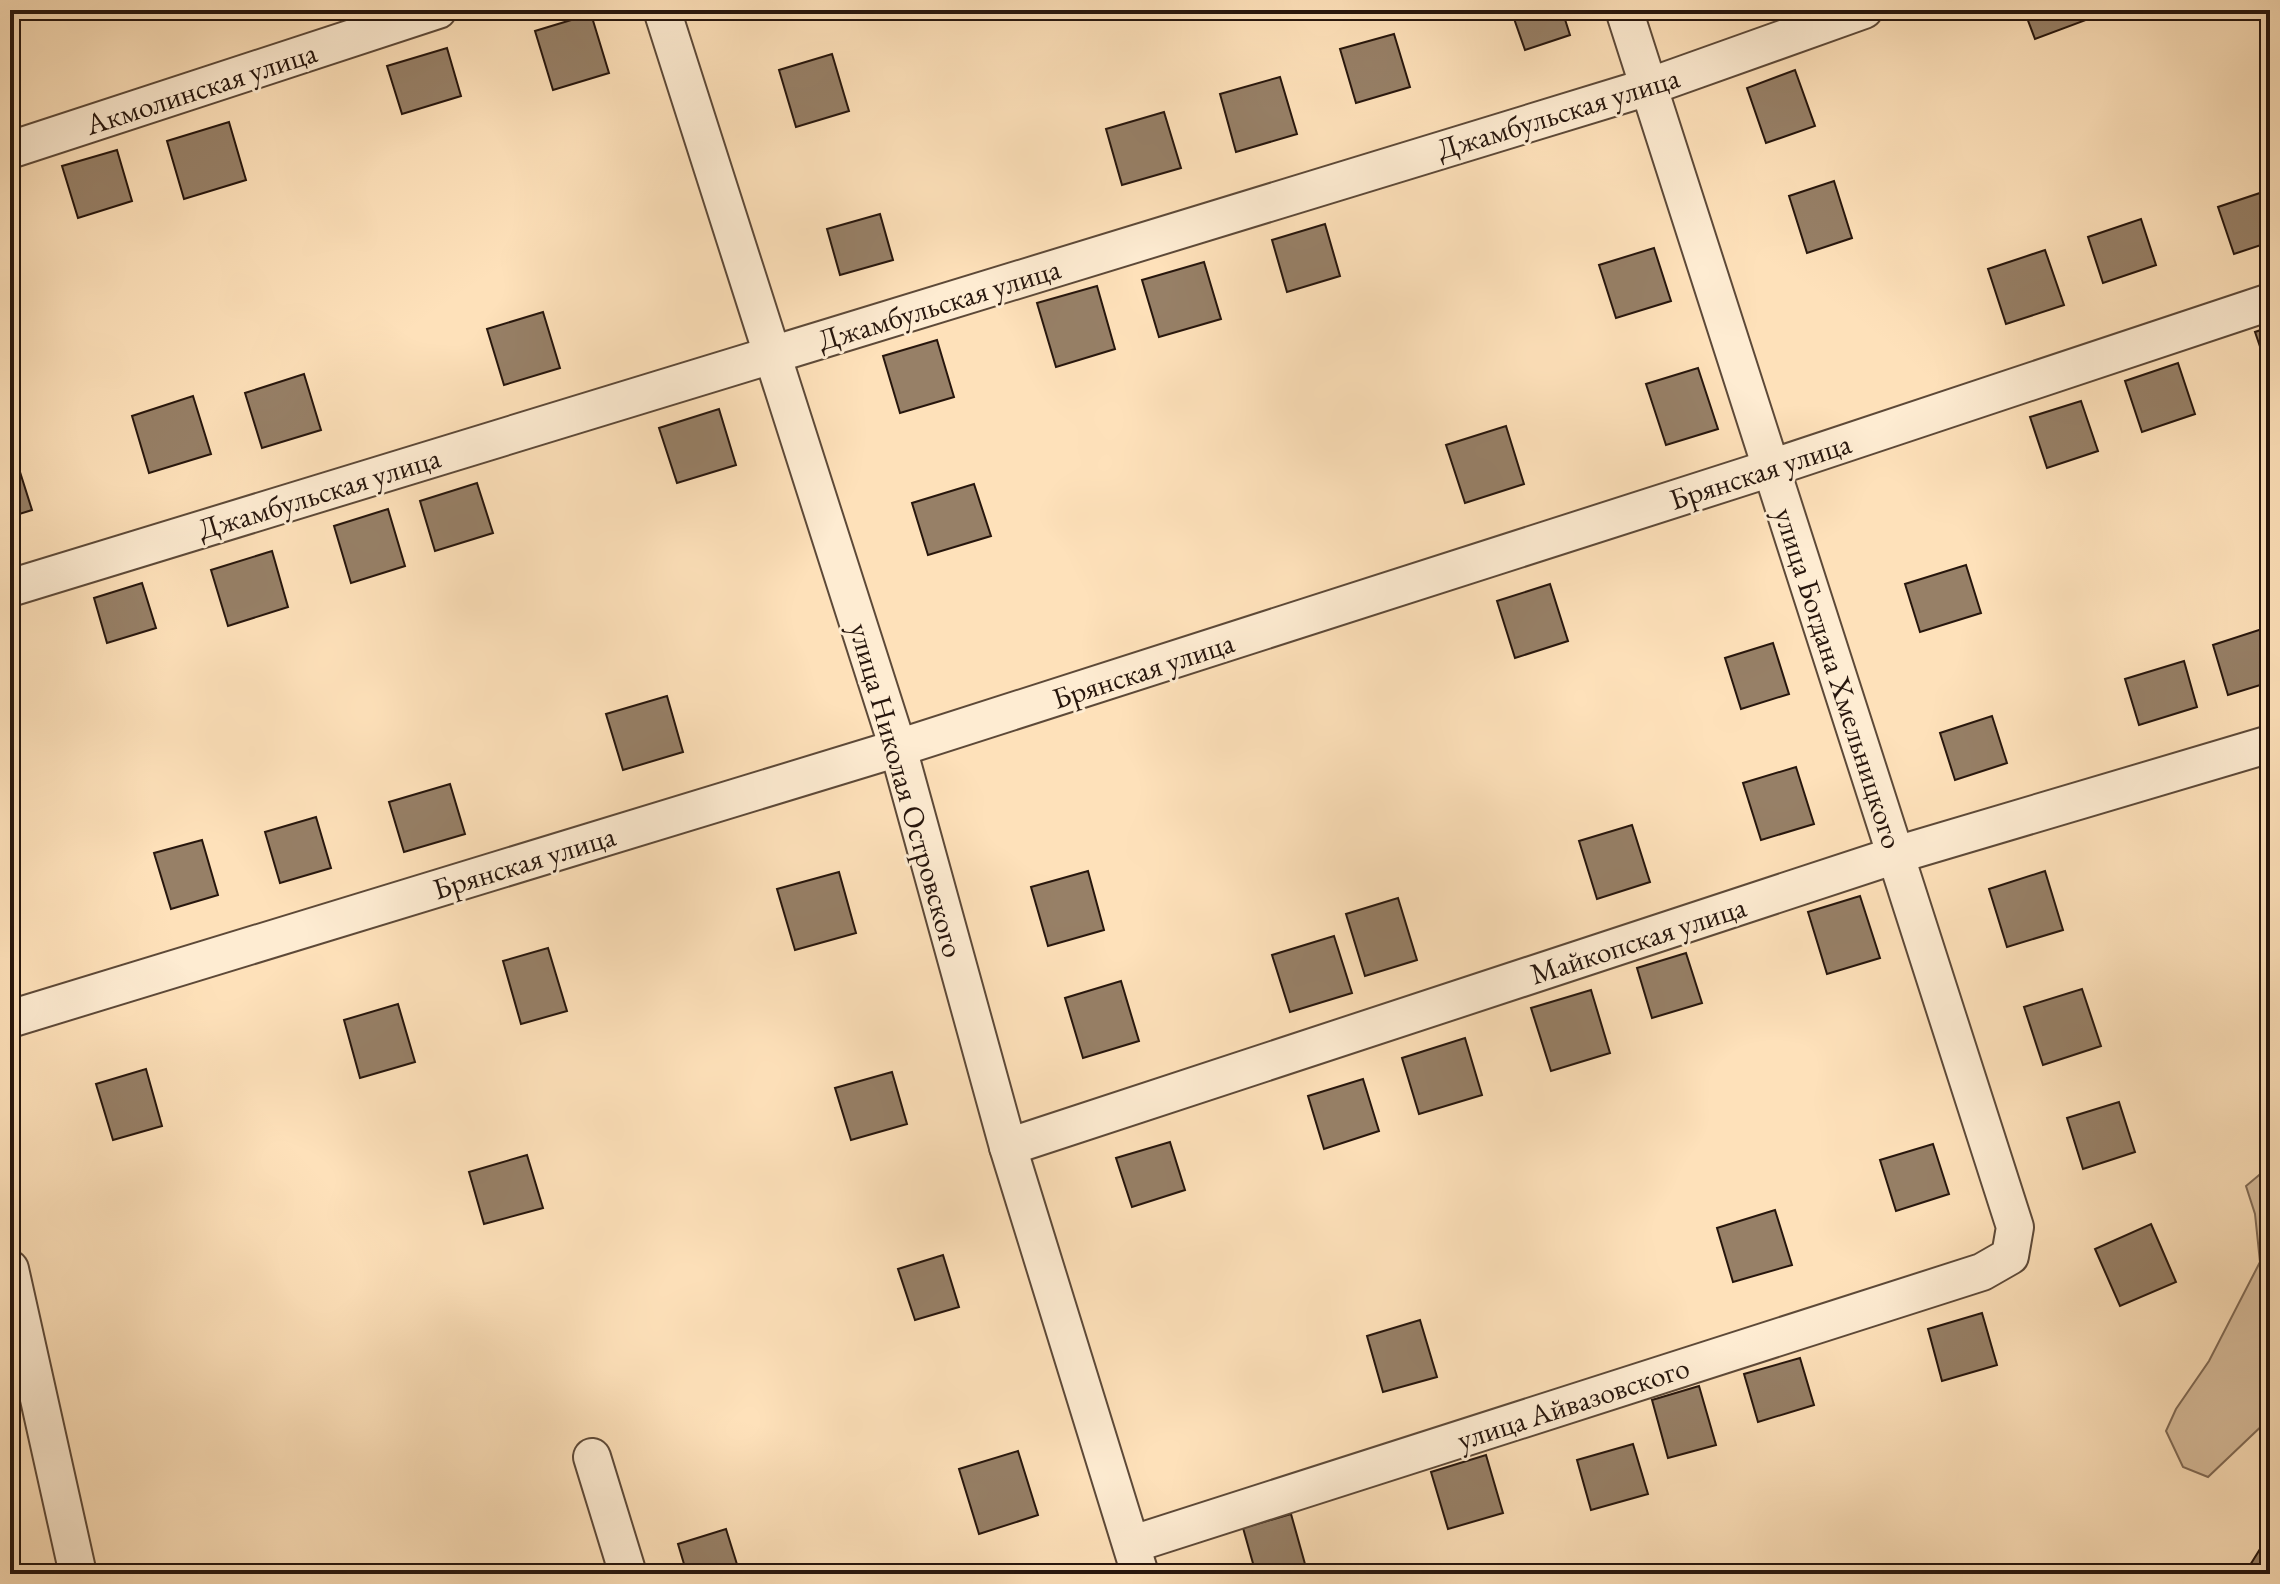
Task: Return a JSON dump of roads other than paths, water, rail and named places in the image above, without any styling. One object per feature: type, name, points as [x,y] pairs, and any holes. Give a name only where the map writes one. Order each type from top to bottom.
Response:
[{"type":"street","name":"Акмолинская улица","points":[[10,150],[438,10]]},
{"type":"street","name":"улица Николая Островского","points":[[662,10],[898,748],[1008,1147],[1136,1559]]},
{"type":"street","name":"улица Богдана Хмельницкого","points":[[1624,10],[2015,1227],[2010,1256]]},
{"type":"street","name":"Джамбульская улица","points":[[10,588],[1648,87],[1864,10]]},
{"type":"street","name":"Брянская улица","points":[[10,1019],[898,748],[1771,468],[2270,302]]},
{"type":"street","name":"Майкопская улица","points":[[1008,1147],[1896,855],[2270,744]]},
{"type":"street","name":"улица Айвазовского","points":[[1136,1559],[1982,1272],[2010,1256]]},
{"type":"street","points":[[10,1269],[78,1574]]},
{"type":"street","points":[[592,1457],[628,1574]]}]
